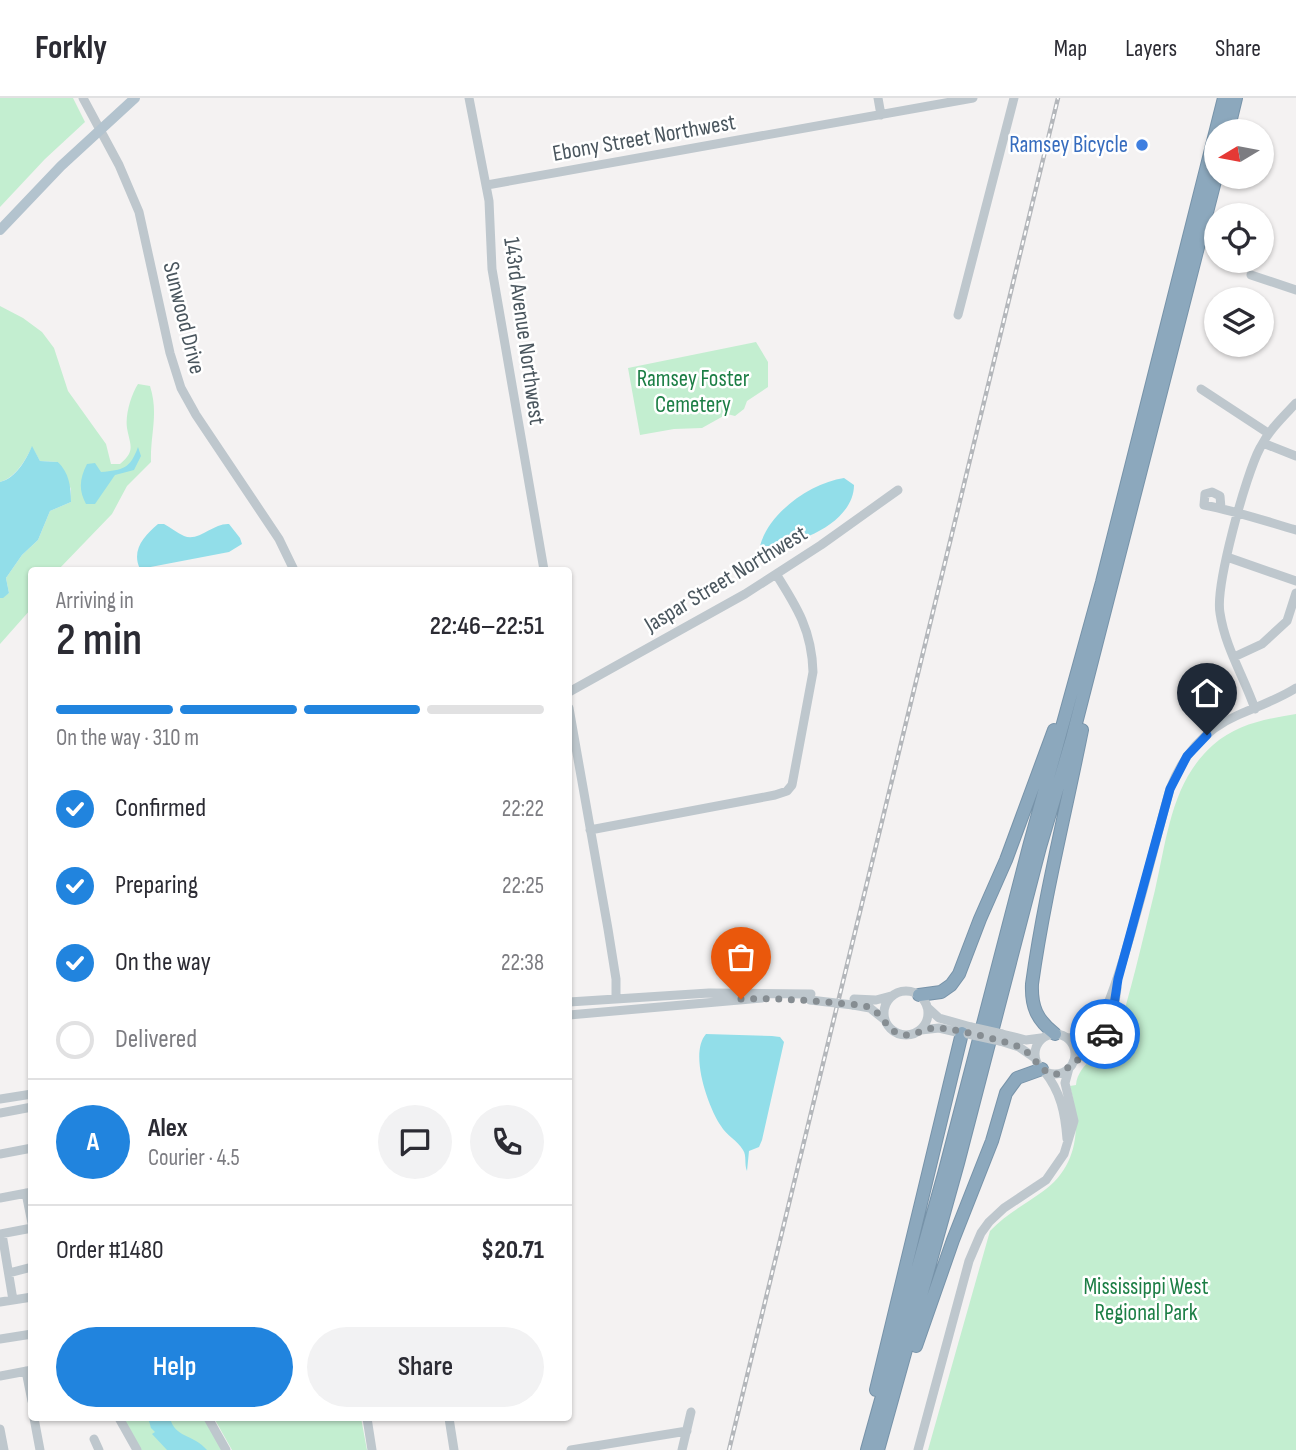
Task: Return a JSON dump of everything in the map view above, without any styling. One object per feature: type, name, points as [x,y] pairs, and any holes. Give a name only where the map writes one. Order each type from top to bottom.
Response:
[{"type":"highway","points":[[866,1450],[944,1174],[1080,665],[1224,98]]},
{"type":"highway","points":[[1231,119],[1236,98]]},
{"type":"highway","points":[[878,1450],[1100,629],[1213,189]]},
{"type":"highway","points":[[1055,1037],[1035,1012],[1031,984],[1100,629]]},
{"type":"highway","points":[[919,995],[941,992],[951,985],[959,974],[1010,851],[1080,665]]},
{"type":"highway","points":[[866,1450],[879,1381],[967,1032]]},
{"type":"highway","points":[[890,1412],[909,1368],[942,1268],[992,1141],[1006,1093],[1017,1078],[1040,1066]]},
{"type":"main road","points":[[0,230],[61,166],[135,98]]},
{"type":"street","name":"Sunwood Drive","points":[[83,98],[124,175],[139,212],[172,361],[181,388],[196,415],[279,539],[293,567]]},
{"type":"street","name":"143rd Avenue Northwest","points":[[469,98],[487,185],[492,269],[543,567]]},
{"type":"street","points":[[878,98],[881,115]]},
{"type":"street","name":"Ebony Street Northwest","points":[[487,185],[973,98]]},
{"type":"street","points":[[958,315],[1014,98]]},
{"type":"street","points":[[1251,275],[1296,290]]},
{"type":"street","points":[[1201,388],[1268,433]]},
{"type":"street","points":[[1255,709],[1219,610],[1220,593],[1227,557],[1253,467],[1268,433],[1296,403]]},
{"type":"street","points":[[1263,443],[1296,456]]},
{"type":"street","name":"Jaspar Street Northwest","points":[[572,690],[690,627],[821,545],[898,490]]},
{"type":"street","points":[[1221,508],[1296,530]]},
{"type":"street","points":[[1227,557],[1296,581]]},
{"type":"street","points":[[590,830],[775,795],[787,790],[794,780],[813,672],[813,658],[802,615],[776,574]]},
{"type":"street","points":[[1234,657],[1262,644],[1287,621],[1296,593]]},
{"type":"street","points":[[854,1002],[870,1008],[898,1034],[909,1035],[939,1028],[1027,1040],[1089,1036],[1098,1028],[1118,979],[1165,805],[1176,774],[1194,748],[1212,730],[1296,688]]},
{"type":"street","points":[[572,725],[614,970],[616,999]]},
{"type":"street","points":[[1040,1066],[1057,1074],[1104,1036],[1115,1007],[1118,979]]},
{"type":"street","points":[[572,1002],[709,993],[811,997],[854,1002],[876,1000],[905,991],[919,995],[939,1018],[967,1032]]},
{"type":"street","points":[[885,1021],[885,1006],[891,996]]},
{"type":"street","points":[[572,1015],[741,999],[811,997]]},
{"type":"street","points":[[919,1031],[927,1020],[927,1007]]},
{"type":"street","points":[[918,1450],[969,1261],[981,1233],[1004,1208],[1046,1180],[1068,1144],[1074,1121],[1065,1083],[1074,1050],[1055,1037]]},
{"type":"street","points":[[1040,1066],[1036,1048],[1055,1037]]},
{"type":"street","points":[[1001,1038],[1019,1047],[1040,1066],[1055,1086],[1062,1104],[1068,1144]]},
{"type":"street","points":[[0,1099],[28,1095]]},
{"type":"street","points":[[0,1113],[28,1108]]},
{"type":"street","points":[[0,1154],[28,1149]]},
{"type":"street","points":[[0,1198],[28,1193]]},
{"type":"street","points":[[13,1300],[1,1234],[28,1227]]},
{"type":"street","points":[[9,1273],[28,1268]]},
{"type":"street","points":[[0,1303],[28,1298]]},
{"type":"street","points":[[0,1339],[28,1335]]},
{"type":"street","points":[[0,1376],[28,1371]]},
{"type":"street","points":[[682,1450],[691,1412]]},
{"type":"street","points":[[35,1421],[40,1450]]},
{"type":"street","points":[[121,1421],[137,1450]]},
{"type":"street","points":[[210,1421],[226,1450]]},
{"type":"street","points":[[367,1421],[372,1450]]},
{"type":"street","points":[[449,1421],[454,1450]]},
{"type":"street","points":[[0,1429],[4,1450]]},
{"type":"street","points":[[571,1450],[687,1431]]},
{"type":"street","points":[[94,1439],[99,1450]]},
{"type":"green space","points":[[0,98],[73,98],[85,122],[45,159],[0,207]]},
{"type":"green space","points":[[0,306],[42,332],[54,348],[68,391],[106,444],[111,464],[120,464],[130,451],[127,417],[138,384],[150,386],[154,415],[151,462],[127,486],[112,514],[61,567],[28,567],[28,612],[0,644],[0,598],[9,593],[6,578],[22,555],[38,540],[50,511],[71,502],[71,489],[58,462],[40,461],[32,447],[15,473],[0,482]]},
{"type":"green space","name":"Ramsey Foster Cemetery","points":[[756,342],[768,362],[768,387],[747,401],[744,409],[735,416],[727,414],[702,428],[674,429],[640,435],[628,368]]},
{"type":"green space","name":"Mississippi West Regional Park","points":[[1296,714],[1296,1450],[928,1450],[990,1231],[1054,1182],[1070,1158],[1076,1130],[1070,1086],[1076,1085],[1082,1070],[1117,1035],[1173,812],[1188,776],[1213,745],[1232,732],[1263,720]]},
{"type":"green space","points":[[124,1421],[207,1421],[223,1450],[140,1450]]},
{"type":"green space","points":[[216,1421],[362,1421],[367,1450],[232,1450]]},
{"type":"water","points":[[32,446],[40,461],[58,462],[62,466],[69,480],[71,502],[50,511],[38,540],[22,555],[6,578],[9,593],[0,598],[0,482],[16,473]]},
{"type":"water","points":[[138,447],[141,456],[134,470],[115,475],[95,504],[86,504],[81,484],[87,464],[95,463],[101,472],[120,469],[129,464]]},
{"type":"water","points":[[844,478],[854,485],[851,499],[833,522],[789,543],[760,546],[772,522],[793,501],[818,486]]},
{"type":"water","points":[[158,524],[164,524],[181,535],[195,537],[217,526],[229,524],[242,544],[229,552],[139,567],[138,550],[148,533]]},
{"type":"water","points":[[706,1034],[772,1036],[780,1037],[784,1042],[762,1140],[759,1147],[749,1151],[747,1171],[743,1150],[721,1126],[706,1094],[699,1054]]},
{"type":"water","points":[[149,1421],[171,1421],[180,1433],[207,1450],[167,1450],[152,1434],[155,1432]]},
{"type":"railway","points":[[729,1450],[1058,98]]},
{"type":"way so far","points":[[741,999],[810,1000],[866,1007],[878,1013],[898,1034],[909,1035],[925,1029],[939,1028],[1000,1041],[1028,1052],[1042,1069],[1054,1074],[1066,1070],[1105,1034]]},
{"type":"place","name":"Ramsey Bicycle","points":[[1142,145]]},
{"type":"route","points":[[1105,1034],[1115,1007],[1118,979],[1170,789],[1187,756],[1207,735]]}]
